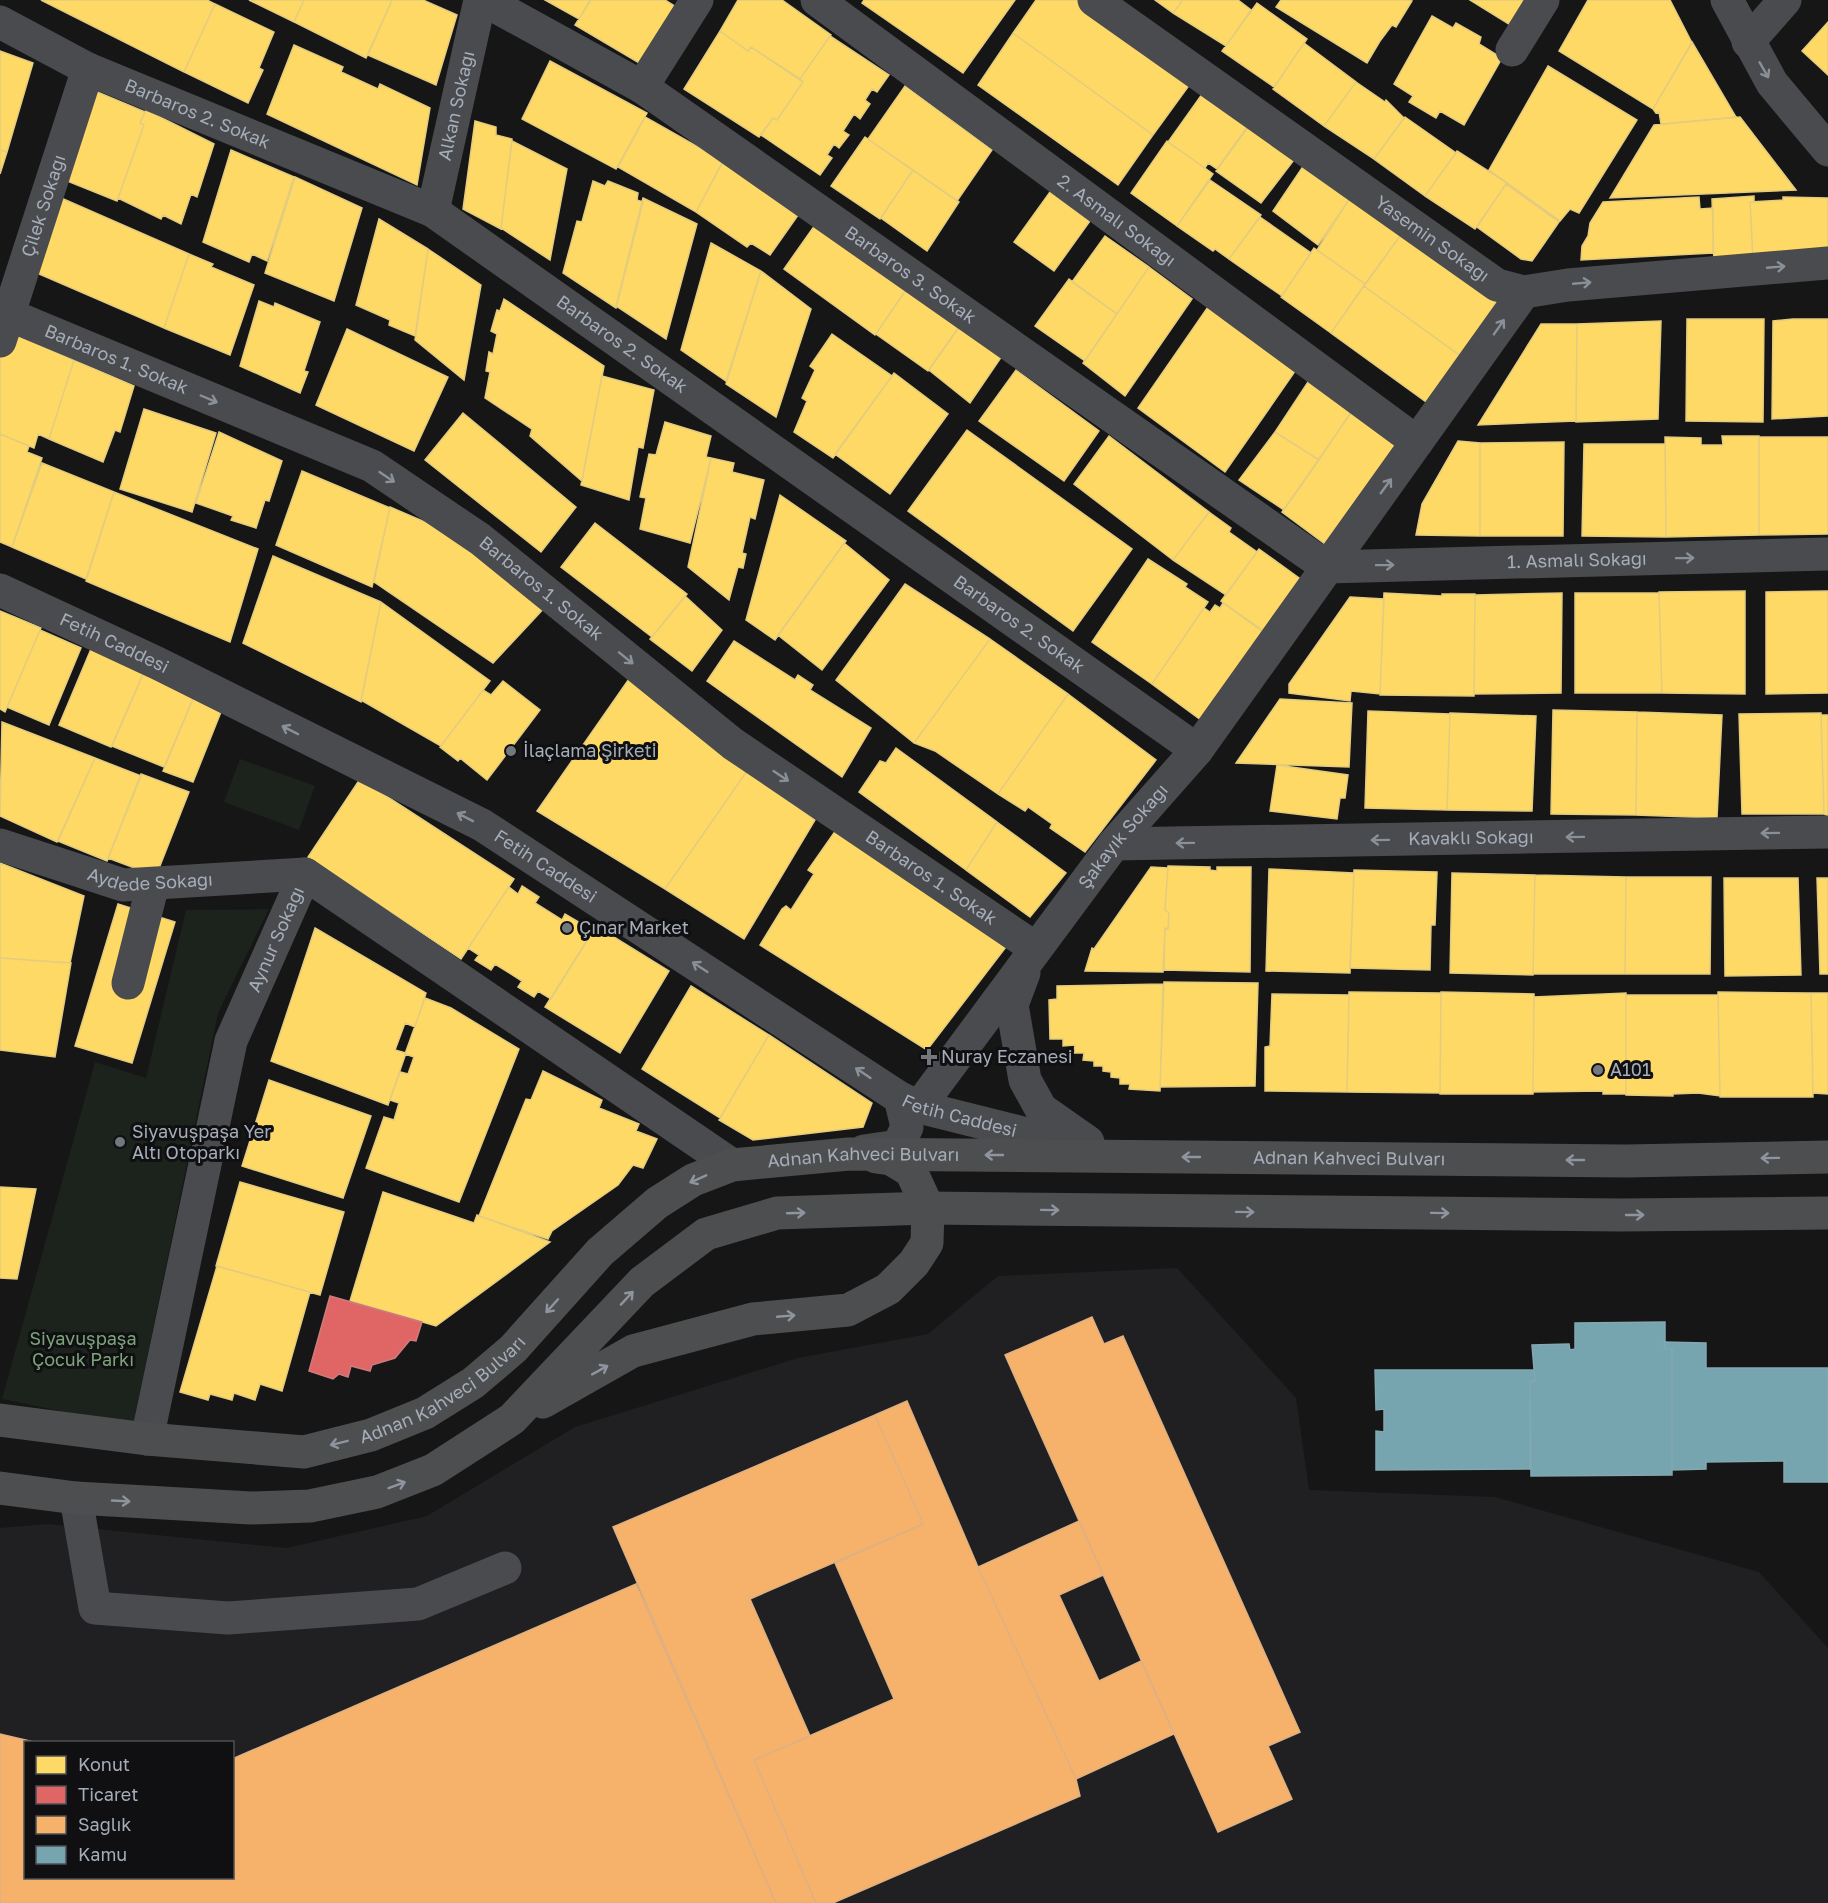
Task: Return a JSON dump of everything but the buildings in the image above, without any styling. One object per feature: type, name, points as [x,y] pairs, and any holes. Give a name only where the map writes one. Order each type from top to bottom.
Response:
[{"type":"main road","name":"Adnan Kahveci Bulvarı","points":[[0,1420],[147,1439],[304,1452],[371,1435],[424,1413],[473,1383],[513,1349],[600,1252],[657,1203],[693,1180],[732,1165],[849,1154],[1626,1161],[1828,1157]]},
{"type":"main road","points":[[0,1488],[76,1498],[252,1508],[310,1506],[377,1492],[433,1470],[513,1419],[633,1351],[753,1319],[848,1310],[888,1289],[914,1263],[927,1243],[928,1208],[911,1171],[891,1159],[849,1154]]},
{"type":"main road","points":[[513,1419],[642,1282],[706,1234],[777,1213],[928,1208],[1621,1215],[1828,1214]]},
{"type":"street","name":"Barbaros 3. Sokak","points":[[482,0],[642,87],[1326,567]]},
{"type":"street","name":"Alkan Sokağı","points":[[433,210],[482,0]]},
{"type":"street","points":[[642,87],[696,0]]},
{"type":"street","name":"2. Asmalı Sokağı","points":[[817,0],[1418,442]]},
{"type":"street","name":"Yasemin Sokağı","points":[[1094,0],[1497,285],[1524,292],[1568,285],[1828,263]]},
{"type":"street","points":[[1512,50],[1543,0]]},
{"type":"street","points":[[1728,0],[1748,42],[1772,83],[1828,150]]},
{"type":"street","points":[[1748,42],[1785,0]]},
{"type":"street","name":"Barbaros 2. Sokak","points":[[0,22],[88,69],[433,210],[1197,750]]},
{"type":"street","name":"Çilek Sokağı","points":[[3,323],[88,69]]},
{"type":"street","name":"Şakayık Sokağı","points":[[909,1103],[1035,948],[1114,844],[1197,750],[1524,292]]},
{"type":"street","name":"Barbaros 1. Sokak","points":[[3,323],[372,466],[480,539],[733,744],[1035,948]]},
{"type":"street","name":"1. Asmalı Sokağı","points":[[1326,567],[1828,554]]},
{"type":"street","name":"Fetih Caddesi","points":[[0,590],[157,663],[482,825],[909,1103],[1116,1157]]},
{"type":"street","name":"Kavaklı Sokağı","points":[[1114,844],[1828,832]]},
{"type":"street","name":"Aydede Sokağı","points":[[0,845],[123,885],[305,874]]},
{"type":"street","name":"Aynur Sokağı","points":[[147,1439],[231,1041],[305,874],[732,1165]]},
{"type":"street","points":[[128,983],[153,884]]},
{"type":"street","points":[[1035,948],[1012,1005],[1026,1080],[1041,1109],[1079,1137],[1116,1157]]},
{"type":"street","points":[[849,1154],[898,1146],[907,1127],[909,1103]]},
{"type":"street","points":[[76,1498],[94,1608],[228,1618],[418,1604],[505,1568]]},
{"type":"shaded area","points":[[1177,1268],[1296,1398],[1309,1490],[1495,1497],[1759,1572],[1828,1648],[1828,1903],[0,1903],[0,1528],[48,1524],[287,1548],[427,1516],[575,1427],[798,1358],[928,1334],[998,1276]]},
{"type":"green space","points":[[240,759],[315,786],[299,830],[224,802]]},
{"type":"green space","name":"Siyavuşpaşa Çocuk Parkı","points":[[269,909],[218,1013],[133,1426],[2,1399],[95,1062],[146,1078],[186,910]]},
{"type":"place","name":"İlaçlama Şirketi","points":[[511,751]]},
{"type":"place","name":"Çınar Market","points":[[567,928]]},
{"type":"place","name":"Nuray Eczanesi","points":[[929,1057]]},
{"type":"place","name":"A101","points":[[1598,1070]]},
{"type":"place","name":"Siyavuşpaşa Yer Altı Otoparkı","points":[[120,1142]]}]
